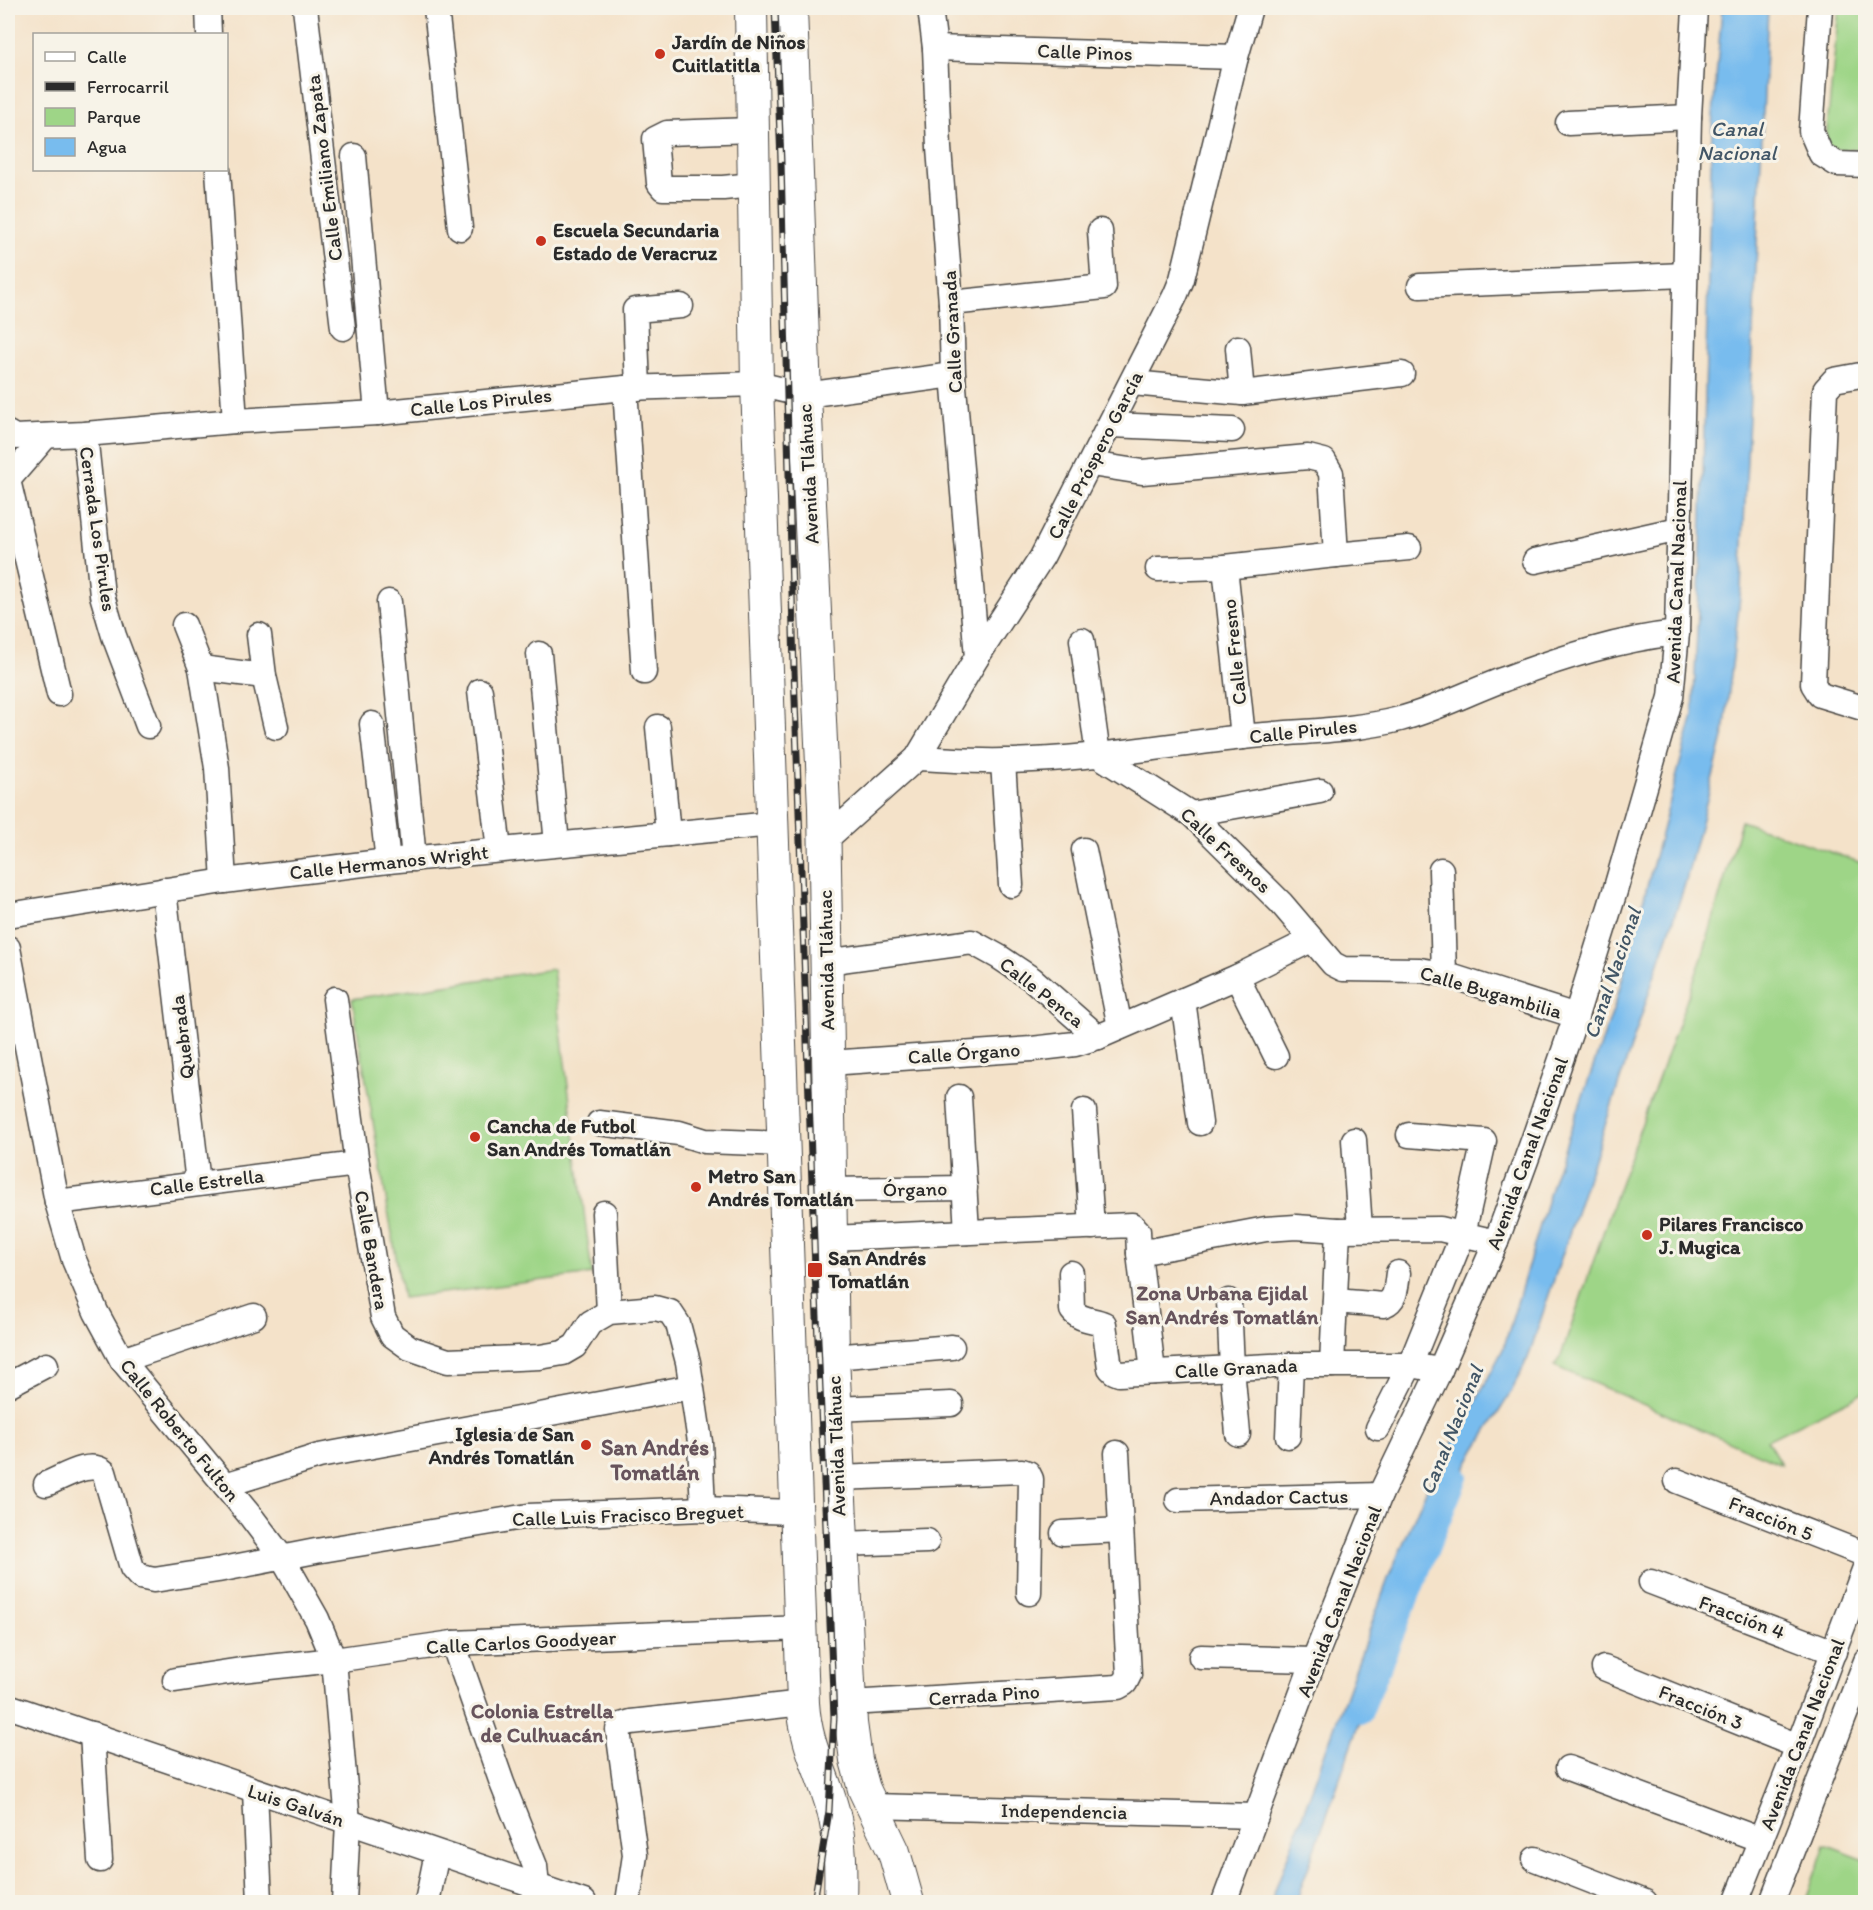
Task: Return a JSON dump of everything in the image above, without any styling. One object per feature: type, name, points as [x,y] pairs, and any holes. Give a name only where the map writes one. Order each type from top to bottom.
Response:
[{"type":"main road","points":[[751,8],[757,384],[803,1703],[807,1738],[826,1787],[838,1835],[841,1873],[840,1902]]},
{"type":"main road","name":"Avenida Tláhuac","points":[[790,8],[824,841],[829,1063],[829,1190],[837,1478],[851,1722],[856,1760],[864,1789],[894,1852],[908,1902]]},
{"type":"main road","points":[[779,1008],[827,1006]]},
{"type":"street","points":[[208,8],[209,33]]},
{"type":"street","name":"Calle Emiliano Zapata","points":[[305,8],[343,328]]},
{"type":"street","points":[[436,8],[460,228]]},
{"type":"street","name":"Calle Granada","points":[[930,8],[935,48],[939,148],[951,303],[953,375],[977,657]]},
{"type":"street","name":"Calle Próspero García","points":[[824,841],[917,758],[977,657],[1042,557],[1091,464],[1182,279],[1250,8]]},
{"type":"street","name":"Avenida Canal Nacional","points":[[1224,1902],[1314,1660],[1380,1495],[1440,1370],[1496,1242],[1576,1016],[1671,697],[1677,633],[1689,117],[1695,8]]},
{"type":"street","points":[[1820,8],[1811,131],[1821,154],[1837,164],[1866,165]]},
{"type":"street","name":"Calle Pinos","points":[[935,48],[1236,57]]},
{"type":"street","points":[[1568,123],[1689,117]]},
{"type":"street","points":[[752,130],[667,133],[655,139],[658,183],[663,188],[723,188],[753,185]]},
{"type":"street","points":[[354,156],[377,413]]},
{"type":"street","points":[[218,171],[235,421]]},
{"type":"street","points":[[951,303],[1104,287],[1100,231]]},
{"type":"street","points":[[1420,286],[1685,275]]},
{"type":"street","points":[[644,672],[632,388],[635,310],[681,306]]},
{"type":"street","points":[[1238,348],[1242,393]]},
{"type":"street","points":[[1132,383],[1242,393],[1402,374]]},
{"type":"street","points":[[1866,374],[1834,380],[1825,390],[1813,684],[1820,695],[1866,709]]},
{"type":"street","name":"Calle Los Pirules","points":[[8,433],[14,437],[85,434],[235,421],[377,413],[632,388],[757,384],[805,395],[953,375]]},
{"type":"street","points":[[1110,425],[1232,430]]},
{"type":"street","name":"Cerrada Los Pirules","points":[[85,434],[102,595],[114,636],[148,726]]},
{"type":"street","points":[[46,435],[8,480],[59,694]]},
{"type":"street","points":[[1091,464],[1142,472],[1308,457],[1324,461],[1330,473],[1336,555]]},
{"type":"street","points":[[1535,561],[1678,529]]},
{"type":"street","points":[[1158,569],[1226,567],[1409,548]]},
{"type":"street","name":"Calle Fresno","points":[[1226,567],[1243,737]]},
{"type":"street","points":[[389,602],[414,858]]},
{"type":"street","points":[[184,625],[201,668],[217,768],[224,881]]},
{"type":"street","name":"Calle Pirules","points":[[917,758],[1003,762],[1098,755],[1356,726],[1399,719],[1448,703],[1510,676],[1592,650],[1642,637],[1677,633]]},
{"type":"street","points":[[259,635],[264,676],[276,727]]},
{"type":"street","points":[[1082,640],[1098,755]]},
{"type":"street","points":[[538,654],[557,844]]},
{"type":"street","points":[[201,668],[264,676]]},
{"type":"street","points":[[480,691],[499,850]]},
{"type":"street","points":[[372,724],[388,861]]},
{"type":"street","points":[[658,727],[668,834]]},
{"type":"street","name":"Calle Fresnos","points":[[1098,755],[1191,814],[1281,903],[1311,940]]},
{"type":"street","points":[[1003,762],[1011,885]]},
{"type":"street","points":[[1191,814],[1320,792]]},
{"type":"street","name":"Calle Hermanos Wright","points":[[8,915],[224,881],[388,861],[772,824]]},
{"type":"street","points":[[1084,850],[1120,1027]]},
{"type":"street","points":[[1441,870],[1444,975]]},
{"type":"street","name":"Quebrada","points":[[164,890],[198,1183]]},
{"type":"street","name":"Calle Bugambilia","points":[[1311,940],[1333,964],[1342,969],[1420,970],[1444,975],[1576,1016]]},
{"type":"street","name":"Calle Penca","points":[[826,962],[972,942],[1032,980],[1098,1037],[1237,977],[1311,940]]},
{"type":"street","name":"Calle Roberto Fulton","points":[[8,948],[57,1202],[74,1260],[96,1312],[122,1360],[283,1559],[317,1619],[334,1660],[348,1822],[344,1902]]},
{"type":"street","points":[[1237,977],[1276,1056]]},
{"type":"street","name":"Calle Bandera","points":[[335,999],[357,1164],[382,1317],[392,1335],[410,1348],[448,1360],[540,1357],[564,1353],[575,1346],[590,1323],[609,1312]]},
{"type":"street","points":[[1183,1000],[1200,1123]]},
{"type":"street","name":"Calle Órgano","points":[[829,1063],[1075,1044],[1098,1037]]},
{"type":"street","points":[[959,1097],[968,1232]]},
{"type":"street","points":[[831,1238],[1088,1227],[1084,1111]]},
{"type":"street","points":[[599,1123],[680,1133],[705,1141],[785,1144]]},
{"type":"street","points":[[1378,1428],[1410,1365],[1463,1234],[1484,1141],[1409,1135]]},
{"type":"street","points":[[1332,1365],[1335,1300],[1349,1230],[1354,1140]]},
{"type":"street","name":"Calle Estrella","points":[[57,1202],[357,1164]]},
{"type":"street","name":"Órgano","points":[[829,1190],[965,1188]]},
{"type":"street","points":[[604,1213],[609,1312],[655,1308],[670,1312],[678,1324],[688,1362],[700,1442],[703,1509]]},
{"type":"street","name":"Calle Granada","points":[[1088,1227],[1132,1225],[1138,1231],[1153,1372],[1291,1365],[1410,1365],[1440,1370]]},
{"type":"street","points":[[1139,1253],[1266,1229],[1296,1227],[1349,1230],[1440,1229],[1496,1242]]},
{"type":"street","points":[[1071,1273],[1072,1310],[1082,1319],[1101,1322],[1106,1326],[1110,1368],[1119,1374],[1153,1372]]},
{"type":"street","points":[[1335,1300],[1384,1305],[1390,1303],[1394,1298],[1398,1273]]},
{"type":"street","points":[[1229,1301],[1238,1434]]},
{"type":"street","points":[[122,1360],[254,1316]]},
{"type":"street","points":[[833,1357],[952,1347]]},
{"type":"street","points":[[8,1385],[46,1365]]},
{"type":"street","points":[[1288,1436],[1291,1365]]},
{"type":"street","points":[[225,1485],[319,1456],[691,1387]]},
{"type":"street","points":[[835,1409],[951,1404]]},
{"type":"street","points":[[1063,1533],[1122,1530],[1117,1453]]},
{"type":"street","name":"Calle Luis Fracisco Breguet","points":[[46,1484],[90,1466],[99,1467],[104,1472],[132,1568],[140,1577],[154,1580],[528,1516],[703,1509],[796,1512]]},
{"type":"street","points":[[837,1478],[1022,1471],[1028,1473],[1031,1479],[1029,1593]]},
{"type":"street","name":"Fracción 5","points":[[1677,1481],[1866,1555]]},
{"type":"street","name":"Andador Cactus","points":[[1178,1500],[1380,1495]]},
{"type":"street","name":"Cerrada Pino","points":[[850,1703],[1118,1687],[1125,1683],[1129,1675],[1122,1530]]},
{"type":"street","points":[[841,1544],[927,1541]]},
{"type":"street","name":"Avenida Canal Nacional","points":[[1736,1902],[1866,1565]]},
{"type":"street","name":"Fracción 4","points":[[1651,1582],[1833,1652]]},
{"type":"street","name":"Calle Carlos Goodyear","points":[[175,1680],[453,1643],[801,1628]]},
{"type":"street","points":[[453,1643],[502,1783],[536,1866],[535,1895]]},
{"type":"street","points":[[1201,1657],[1314,1660]]},
{"type":"street","name":"Avenida Canal Nacional","points":[[1772,1902],[1866,1661]]},
{"type":"street","name":"Fracción 3","points":[[1604,1668],[1798,1746]]},
{"type":"street","points":[[628,1902],[635,1855],[618,1730],[621,1725],[803,1703]]},
{"type":"street","name":"Luis Galván","points":[[8,1706],[437,1853],[535,1895],[584,1902]]},
{"type":"street","points":[[92,1734],[100,1860]]},
{"type":"street","points":[[1568,1768],[1761,1840]]},
{"type":"street","points":[[255,1791],[260,1902]]},
{"type":"street","name":"Independencia","points":[[872,1806],[1256,1816]]},
{"type":"street","points":[[427,1902],[437,1853]]},
{"type":"street","points":[[1535,1859],[1645,1902]]},
{"type":"green space","points":[[1839,8],[1865,8],[1865,150],[1825,149]]},
{"type":"green space","points":[[1741,821],[1865,864],[1865,1392],[1767,1440],[1781,1464],[1554,1366],[1561,1356],[1617,1192],[1702,958]]},
{"type":"green space","name":"Cancha de Futbol San Andrés Tomatlán","points":[[553,969],[592,1274],[403,1298],[352,999]]},
{"type":"green space","points":[[1825,1845],[1865,1860],[1865,1902],[1805,1902]]},
{"type":"water","name":"Canal Nacional","points":[[1722,8],[1768,8],[1741,588],[1724,734],[1685,884],[1528,1358],[1440,1516],[1408,1587],[1296,1902],[1271,1902],[1389,1576],[1431,1479],[1470,1413],[1504,1347],[1554,1178],[1616,1002],[1693,715],[1701,548],[1712,126]]},
{"type":"waterway","name":"Canal Nacional","points":[[1362,1714],[1458,1477]]},
{"type":"railway","points":[[775,8],[794,670],[815,1270],[834,1717],[829,1811],[814,1902]]},
{"type":"place","name":"Jardín de Niños Cuitlatitla","points":[[660,54]]},
{"type":"place","name":"Escuela Secundaria Estado de Veracruz","points":[[541,241]]},
{"type":"place","name":"Cancha de Futbol San Andrés Tomatlán","points":[[475,1137]]},
{"type":"place","name":"Metro San Andrés Tomatlán","points":[[696,1187]]},
{"type":"place","name":"Pilares Francisco J. Mugica","points":[[1647,1235]]},
{"type":"place","name":"San Andrés Tomatlán","points":[[815,1270]]},
{"type":"place","name":"Iglesia de San Andrés Tomatlán","points":[[586,1445]]},
{"type":"district","name":"Zona Urbana Ejidal San Andrés Tomatlán","points":[[1222,1304]]},
{"type":"district","name":"San Andrés Tomatlán","points":[[655,1460]]},
{"type":"district","name":"Colonia Estrella de Culhuacán","points":[[542,1722]]}]
